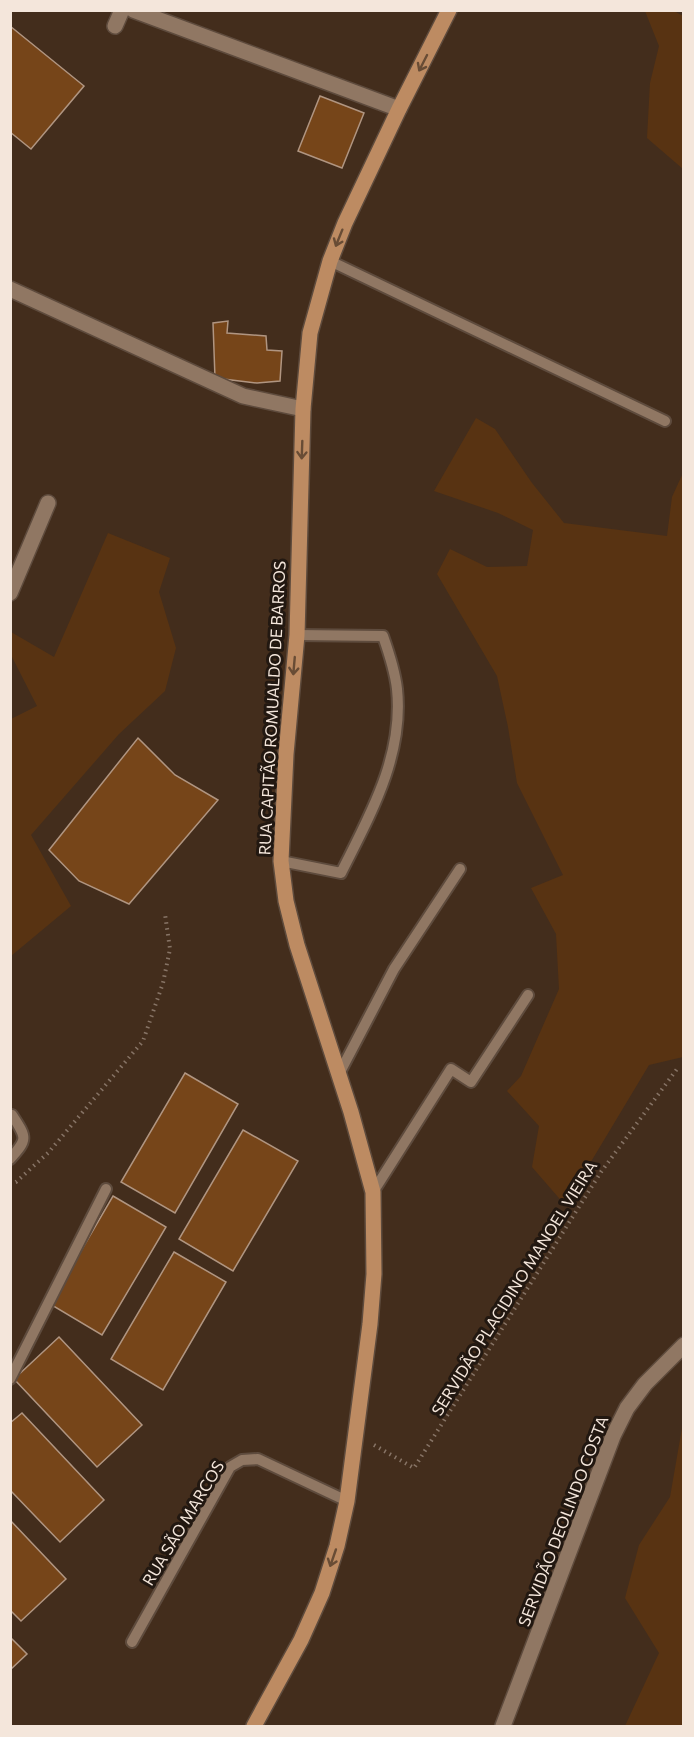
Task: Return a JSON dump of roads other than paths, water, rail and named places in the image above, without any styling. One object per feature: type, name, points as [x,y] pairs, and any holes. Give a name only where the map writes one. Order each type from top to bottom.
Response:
[{"type":"main road","name":"RUA CAPITÃO ROMUALDO DE BARROS","points":[[254,1726],[301,1640],[322,1593],[337,1546],[356,1433],[374,1274],[373,1192],[339,1074],[297,945],[286,901],[281,861],[286,754],[297,635],[303,409],[310,333],[330,261],[345,223],[449,10]]},
{"type":"street","points":[[115,26],[122,10]]},
{"type":"street","points":[[134,10],[399,109]]},
{"type":"street","points":[[10,289],[243,396],[303,409]]},
{"type":"street","points":[[10,593],[48,503]]},
{"type":"street","name":"SERVIDÃO DEOLINDO COSTA","points":[[503,1726],[613,1436],[627,1408],[645,1384],[684,1345]]},
{"type":"lane","points":[[330,261],[664,421]]},
{"type":"lane","points":[[281,861],[342,873],[379,798],[390,764],[397,722],[397,690],[392,663],[383,636],[297,635]]},
{"type":"lane","points":[[339,1074],[394,969],[459,869]]},
{"type":"lane","points":[[373,1192],[451,1069],[471,1083],[528,995]]},
{"type":"lane","points":[[10,1159],[24,1144],[25,1138],[12,1115]]},
{"type":"lane","points":[[10,1379],[106,1189]]},
{"type":"lane","name":"RUA SÃO MARCOS","points":[[132,1642],[230,1467],[242,1460],[258,1459],[346,1501]]}]
